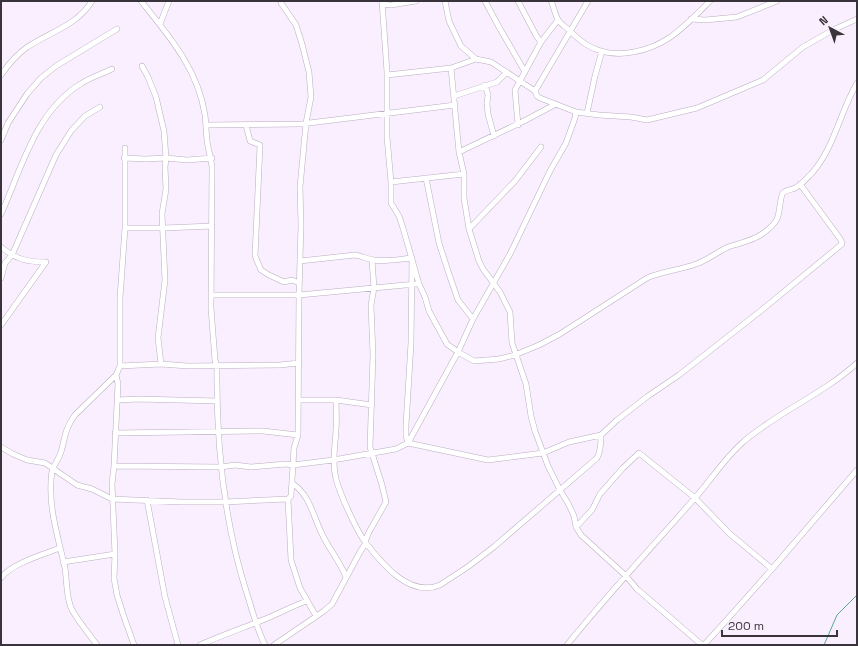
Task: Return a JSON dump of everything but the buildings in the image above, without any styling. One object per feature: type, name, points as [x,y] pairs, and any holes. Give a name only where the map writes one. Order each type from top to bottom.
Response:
[{"type":"street","points":[[1,75],[15,57],[44,37],[70,24],[85,11],[92,1]]},
{"type":"street","points":[[141,1],[180,51],[189,66],[200,95],[206,125],[207,141],[212,158],[211,295],[213,342],[217,366],[217,431],[224,502],[238,566],[256,623],[265,645]]},
{"type":"street","points":[[160,24],[169,1]]},
{"type":"street","points":[[416,1],[391,5],[382,3],[387,75],[386,112],[391,203],[399,216],[419,284],[429,311],[447,344],[474,361],[492,360],[515,355],[539,345],[591,316],[647,278],[656,274],[696,264],[718,251],[748,241],[762,234],[772,226],[777,219],[780,209],[781,196],[783,193],[796,188],[812,174],[824,155],[857,83]]},
{"type":"street","points":[[445,1],[449,21],[461,46],[476,59],[491,62],[535,91],[537,96],[540,98],[576,112],[647,120],[696,108],[763,80],[803,47],[833,30],[857,19]]},
{"type":"street","points":[[485,1],[525,72]]},
{"type":"street","points":[[518,1],[536,37],[541,42]]},
{"type":"street","points":[[551,1],[558,20],[570,32],[596,50],[607,53],[627,53],[649,48],[669,38],[692,19],[710,1]]},
{"type":"street","points":[[535,91],[588,1]]},
{"type":"street","points":[[692,19],[705,20],[737,17],[777,1]]},
{"type":"street","points":[[281,3],[296,25],[309,72],[311,97],[306,123],[300,187],[298,435],[294,448],[291,496],[288,499],[291,560],[298,583],[316,616]]},
{"type":"street","points":[[518,124],[515,90],[541,42],[558,20]]},
{"type":"street","points":[[1,140],[8,123],[26,94],[41,78],[56,66],[117,29]]},
{"type":"street","points":[[587,113],[590,94],[602,51]]},
{"type":"street","points":[[387,75],[451,68],[476,59]]},
{"type":"street","points":[[142,66],[156,97],[164,131],[166,158],[166,189],[162,214],[164,228],[165,280],[158,338],[161,364]]},
{"type":"street","points":[[451,68],[460,152],[464,174],[464,198],[469,230],[479,261],[504,299],[510,312],[512,343],[526,384],[531,416],[548,466],[569,504],[574,516],[576,528],[581,535],[626,576],[637,589],[703,645],[726,622],[857,470]]},
{"type":"street","points":[[1,214],[28,148],[48,114],[62,98],[82,83],[112,69]]},
{"type":"street","points":[[454,96],[498,82],[506,73]]},
{"type":"street","points":[[485,85],[488,94],[488,114],[494,136]]},
{"type":"street","points":[[460,152],[556,104]]},
{"type":"street","points":[[206,125],[306,123],[386,112],[455,105]]},
{"type":"street","points":[[1,278],[6,263],[12,255],[56,155],[71,131],[85,116],[100,107]]},
{"type":"street","points":[[408,444],[458,352],[473,319],[510,254],[550,171],[566,143],[576,112]]},
{"type":"street","points":[[246,125],[250,141],[260,145],[255,256],[261,270],[269,275],[284,282],[292,280],[299,283]]},
{"type":"street","points":[[469,230],[515,181],[541,147]]},
{"type":"street","points":[[97,645],[72,610],[68,599],[63,562],[52,514],[51,493],[53,468],[59,458],[64,436],[70,422],[116,375],[120,366],[120,298],[125,228],[125,148]]},
{"type":"street","points":[[124,158],[166,158],[187,160],[212,158]]},
{"type":"street","points":[[391,182],[464,174]]},
{"type":"street","points":[[426,178],[439,243],[448,274],[458,300],[473,319]]},
{"type":"street","points":[[114,466],[221,467],[235,465],[251,467],[293,464],[333,460],[371,452],[396,449],[408,444],[488,460],[543,453],[569,442],[601,435],[617,420],[648,396],[679,375],[763,309],[842,244],[841,240],[800,184]]},
{"type":"street","points":[[125,228],[212,226]]},
{"type":"street","points":[[1,247],[12,255],[24,260],[46,262],[1,326]]},
{"type":"street","points":[[300,261],[355,254],[372,260],[412,258]]},
{"type":"street","points":[[408,444],[406,425],[411,343],[412,258]]},
{"type":"street","points":[[274,645],[332,604],[366,543],[369,532],[386,502],[370,447],[373,355],[371,306],[374,288],[372,260]]},
{"type":"street","points":[[211,295],[299,295],[419,284]]},
{"type":"street","points":[[120,366],[161,364],[188,366],[280,365],[299,363]]},
{"type":"street","points":[[567,645],[695,498],[720,466],[743,442],[771,421],[824,389],[857,364]]},
{"type":"street","points":[[116,375],[118,384],[118,400],[112,479],[115,554],[114,578],[117,595],[134,645]]},
{"type":"street","points":[[118,400],[138,399],[216,401]]},
{"type":"street","points":[[298,400],[336,400],[372,405]]},
{"type":"street","points":[[336,400],[336,430],[333,460],[337,480],[348,507],[366,543],[391,572],[411,585],[421,587],[436,587],[474,562],[560,490],[597,458],[600,453],[599,446],[601,435]]},
{"type":"street","points":[[116,433],[263,431],[298,435]]},
{"type":"street","points":[[1,447],[27,460],[45,463],[77,485],[92,489],[112,499],[224,502],[288,499]]},
{"type":"street","points":[[576,528],[592,510],[600,494],[623,468],[639,453],[695,498],[730,534],[772,569]]},
{"type":"street","points":[[292,483],[303,492],[308,500],[323,536],[346,577]]},
{"type":"street","points":[[147,500],[165,597],[178,645]]},
{"type":"street","points":[[1,578],[3,574],[20,563],[60,548]]},
{"type":"street","points":[[63,562],[115,554]]},
{"type":"street","points":[[200,645],[307,601]]},
{"type":"waterway","points":[[824,645],[837,615],[857,595]]}]
